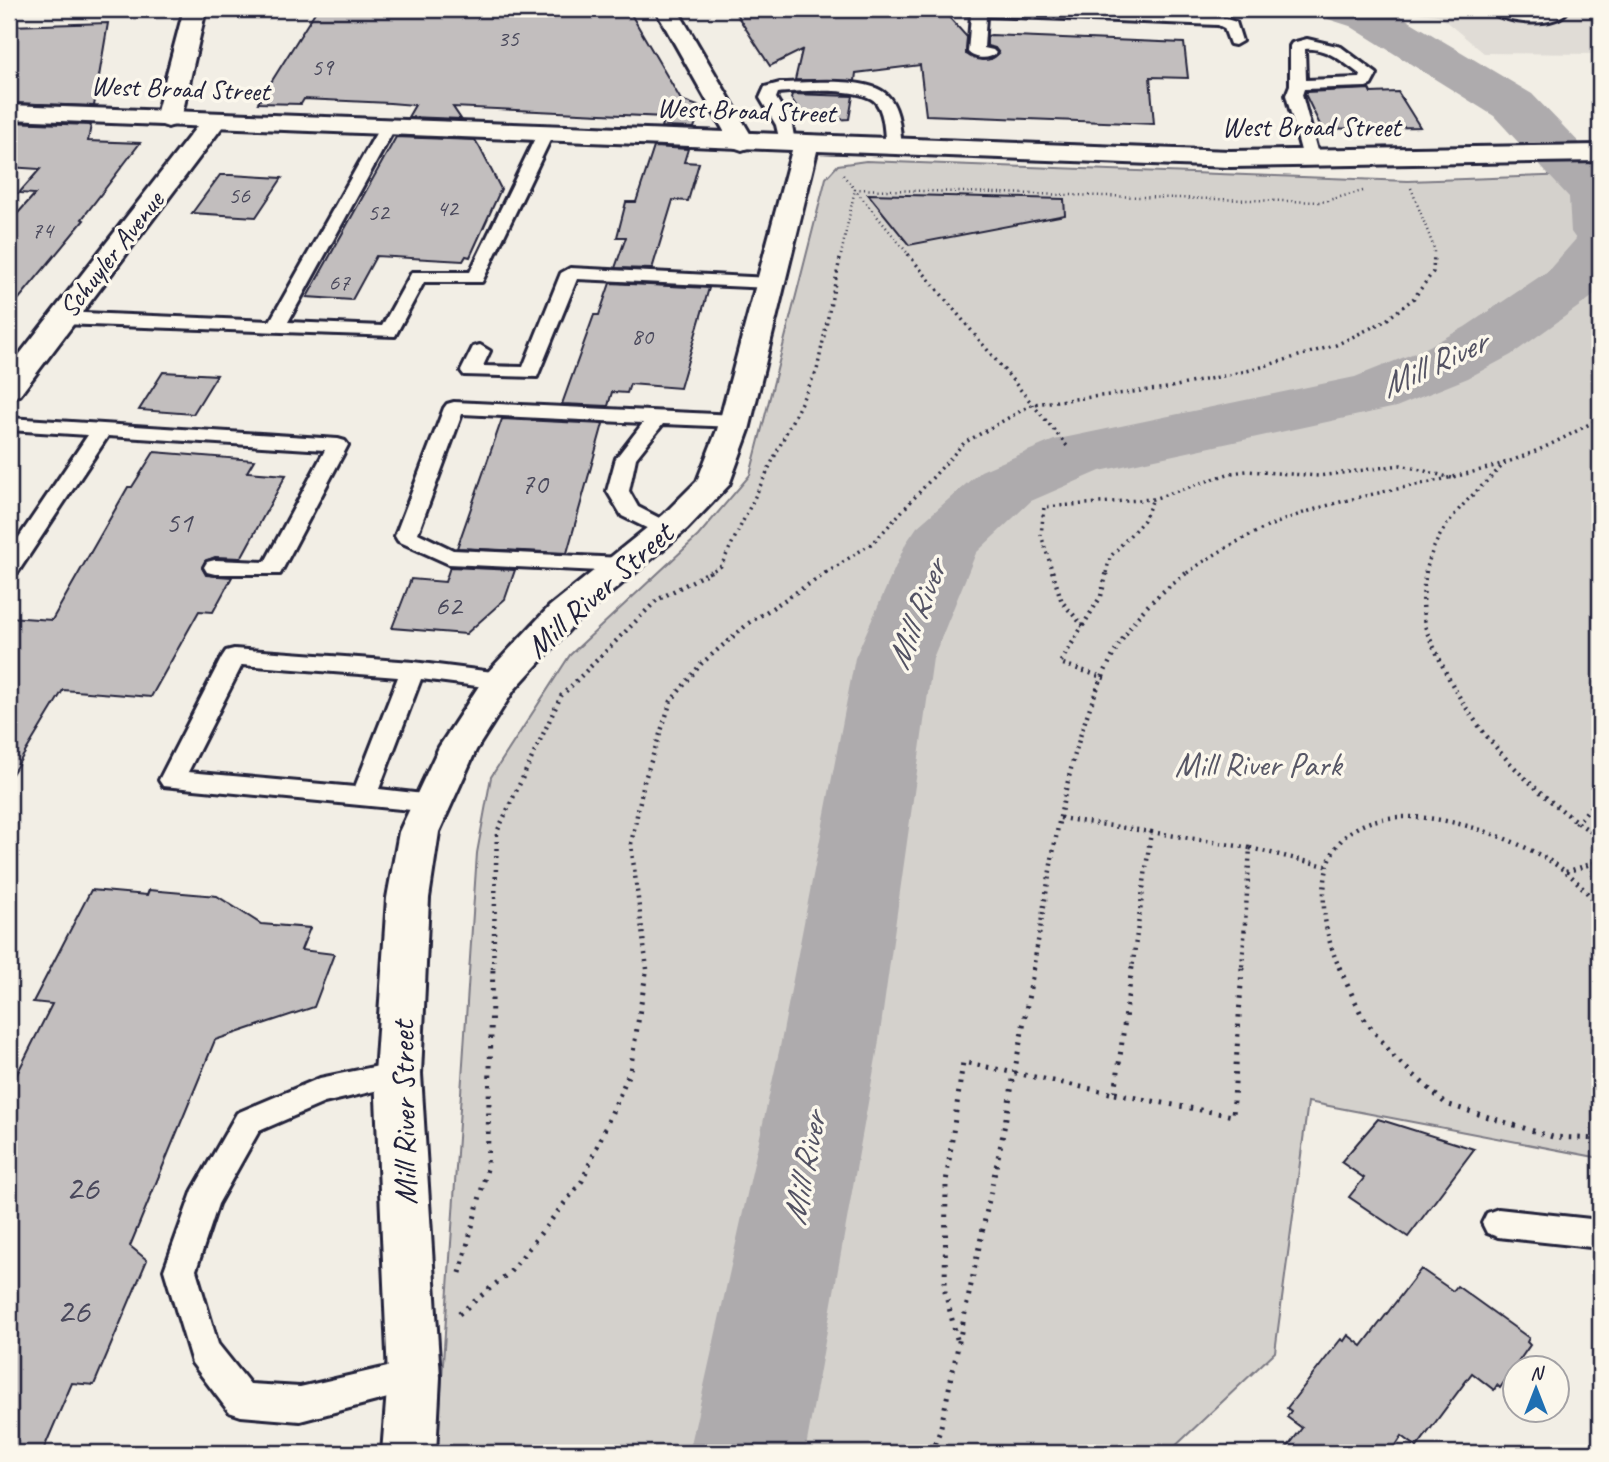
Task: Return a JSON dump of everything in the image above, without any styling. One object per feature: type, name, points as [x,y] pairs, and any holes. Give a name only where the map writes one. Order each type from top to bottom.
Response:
[{"type":"main road","points":[[168,119],[195,9]]},
{"type":"main road","points":[[666,9],[742,142]]},
{"type":"main road","name":"West Broad Street","points":[[9,112],[742,142],[810,151],[894,147],[1230,159],[1600,153]]},
{"type":"main road","name":"Schuyler Avenue","points":[[16,368],[61,318],[214,121]]},
{"type":"main road","name":"Mill River Street","points":[[409,1453],[414,1377],[398,1074],[408,898],[419,832],[458,747],[500,681],[563,614],[665,530],[712,485],[736,421],[770,283],[810,151]]},
{"type":"lane","points":[[942,9],[1220,21],[1231,25],[1235,41]]},
{"type":"lane","points":[[1494,9],[1510,15],[1539,18],[1551,17],[1559,13],[1558,9]]},
{"type":"lane","points":[[979,11],[976,52],[988,53]]},
{"type":"lane","points":[[1298,85],[1366,82],[1369,74],[1328,46],[1306,43],[1297,46],[1298,85],[1294,95],[1311,158]]},
{"type":"lane","points":[[810,151],[784,125],[768,98],[771,90],[843,88],[870,91],[881,98],[891,118],[894,147]]},
{"type":"lane","points":[[276,327],[387,128]]},
{"type":"lane","points":[[61,318],[388,332],[418,276],[476,278],[544,134]]},
{"type":"lane","points":[[480,351],[471,371],[530,373],[570,273],[770,283]]},
{"type":"lane","points":[[622,565],[449,557],[406,536],[454,408],[736,421]]},
{"type":"lane","points":[[655,417],[651,432],[631,450],[621,468],[618,491],[630,511],[665,530]]},
{"type":"lane","points":[[9,424],[338,445],[272,569],[215,567]]},
{"type":"lane","points":[[10,568],[102,430]]},
{"type":"lane","points":[[432,803],[172,780],[234,657],[413,670],[500,681]]},
{"type":"lane","points":[[364,796],[413,670]]},
{"type":"lane","points":[[398,1074],[320,1091],[248,1122],[204,1200],[180,1270],[204,1352],[241,1400],[300,1404],[414,1377]]},
{"type":"lane","points":[[1498,1223],[1600,1234]]},
{"type":"path","points":[[810,151],[855,189],[1067,446]]},
{"type":"path","points":[[456,1317],[510,1272],[582,1181],[630,1070],[648,971],[631,844],[643,782],[671,701],[701,664],[749,623],[874,542],[964,443],[1033,404],[1167,388],[1251,370],[1336,345],[1384,321],[1414,298],[1433,272],[1434,248],[1408,181]]},
{"type":"path","points":[[855,189],[1321,202],[1370,190]]},
{"type":"path","points":[[459,1274],[487,1169],[497,832],[561,696],[657,600],[721,566],[817,370],[855,189]]},
{"type":"path","points":[[931,1453],[940,1430],[1013,1073],[1066,784],[1088,713],[1132,625],[1158,597],[1187,572],[1240,540],[1285,519],[1344,501],[1452,478],[1505,463],[1539,451],[1600,418]]},
{"type":"path","points":[[1505,463],[1438,536],[1427,562],[1425,624],[1438,658],[1459,699],[1521,773],[1576,824],[1600,838]]},
{"type":"path","points":[[1084,627],[1062,602],[1041,535],[1044,508],[1153,499],[1231,473],[1247,471],[1319,476],[1401,465],[1419,467],[1452,478]]},
{"type":"path","points":[[1105,678],[1060,663],[1101,596],[1110,557],[1144,520],[1153,499]]},
{"type":"path","points":[[1576,824],[1600,796]]},
{"type":"path","points":[[1600,907],[1566,872],[1504,838],[1432,817],[1400,817],[1364,823],[1337,843],[1326,866],[1322,906],[1332,952],[1362,1016],[1395,1058],[1446,1104],[1553,1137],[1600,1139]]},
{"type":"path","points":[[1060,818],[1250,848],[1326,866]]},
{"type":"path","points":[[1115,1094],[1151,832]]},
{"type":"path","points":[[957,1340],[945,1292],[946,1182],[963,1062],[1115,1094],[1233,1115],[1250,848]]},
{"type":"path","points":[[1566,872],[1600,861]]},
{"type":"shaded area","points":[[1382,9],[1600,9],[1600,54],[1484,53],[1438,15]]},
{"type":"green space","name":"Mill River Park","points":[[866,161],[1408,181],[1600,174],[1600,1158],[1308,1102],[1275,1352],[1168,1453],[437,1453],[477,853],[491,777],[570,655],[698,536],[750,475],[826,178],[838,165]]},
{"type":"building","points":[[317,9],[628,9],[681,100],[701,107],[694,128],[661,127],[664,117],[453,107],[461,119],[408,117],[415,105],[390,103],[304,99],[301,104],[258,103]]},
{"type":"building","points":[[733,9],[933,9],[948,16],[967,37],[966,54],[982,60],[991,59],[999,53],[995,48],[987,46],[987,36],[991,35],[1184,43],[1188,78],[1150,77],[1154,124],[926,115],[920,65],[856,73],[855,81],[795,80],[802,50],[770,66]]},
{"type":"building","points":[[108,23],[94,106],[9,103],[9,26]]},
{"type":"building","points":[[1369,89],[1371,93],[1398,92],[1420,127],[1322,129],[1305,94],[1306,92]]},
{"type":"building","points":[[792,94],[853,96],[849,119],[832,120],[802,115],[791,98]]},
{"type":"building","points":[[9,122],[91,125],[88,141],[140,143],[82,219],[84,220],[9,311],[9,223],[35,194],[19,193],[40,169],[9,167]]},
{"type":"building","points":[[396,137],[475,140],[480,148],[501,189],[470,257],[466,256],[463,261],[376,256],[352,300],[307,297]]},
{"type":"building","points":[[654,147],[688,149],[684,162],[699,163],[688,201],[673,200],[652,269],[615,268],[626,237],[617,237],[626,202],[636,202]]},
{"type":"building","points":[[220,175],[282,178],[256,217],[192,213]]},
{"type":"building","points":[[868,194],[1064,199],[1065,215],[909,245]]},
{"type":"building","points":[[610,283],[709,288],[680,388],[630,384],[627,393],[612,392],[608,406],[562,404],[594,315],[599,315]]},
{"type":"building","points":[[163,372],[217,375],[193,414],[139,410]]},
{"type":"building","points":[[502,419],[603,424],[567,553],[457,548]]},
{"type":"building","points":[[154,452],[254,460],[247,472],[286,475],[241,558],[215,557],[205,561],[202,568],[206,575],[232,577],[213,612],[199,611],[151,697],[63,690],[9,779],[9,617],[52,620],[128,487],[132,487]]},
{"type":"building","points":[[450,567],[515,570],[505,599],[466,634],[392,628],[411,579],[445,582]]},
{"type":"building","points":[[91,890],[147,895],[149,890],[217,896],[261,924],[310,928],[301,950],[334,954],[314,1007],[215,1040],[130,1246],[147,1260],[94,1385],[72,1383],[42,1453],[9,1453],[9,1090],[52,1004],[33,1002]]},
{"type":"building","points":[[1378,1119],[1474,1149],[1408,1237],[1349,1197],[1364,1178],[1341,1162]]},
{"type":"building","points":[[1421,1269],[1453,1291],[1457,1286],[1529,1338],[1527,1342],[1530,1345],[1524,1354],[1500,1354],[1500,1388],[1497,1385],[1494,1390],[1472,1373],[1417,1447],[1402,1436],[1391,1453],[1283,1453],[1302,1428],[1287,1417],[1291,1411],[1287,1408],[1341,1339],[1344,1341],[1348,1335],[1362,1346]]},
{"type":"waterway","name":"Mill River","points":[[1345,9],[1367,16],[1513,105],[1597,194],[1600,232]]},
{"type":"waterway","name":"Mill River","points":[[747,1453],[829,1047],[894,658],[943,543],[1006,486],[1079,455],[1373,393],[1445,364],[1488,341],[1570,284],[1600,248]]}]
